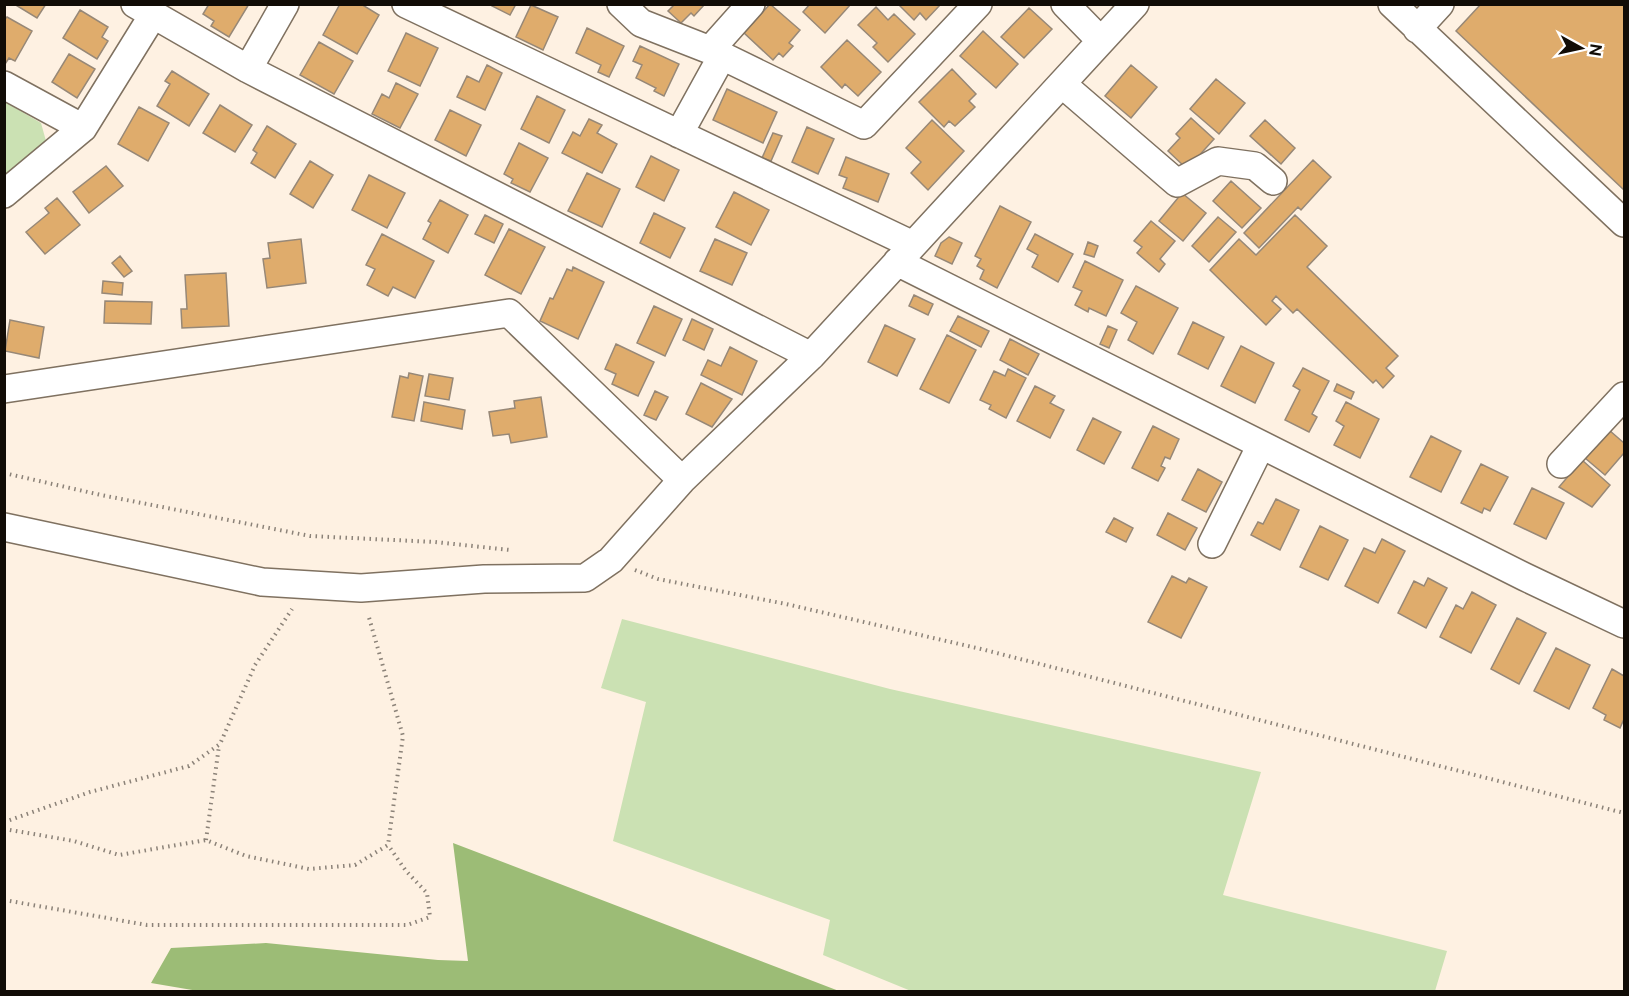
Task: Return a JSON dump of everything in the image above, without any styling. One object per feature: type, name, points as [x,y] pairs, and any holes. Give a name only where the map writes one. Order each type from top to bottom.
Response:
[{"type":"street","points":[[248,69],[285,4]]},
{"type":"street","points":[[406,4],[679,134],[1261,445],[1624,624]]},
{"type":"street","points":[[621,4],[640,23],[716,53],[864,126],[978,4]]},
{"type":"street","points":[[679,134],[716,53],[751,4]]},
{"type":"street","points":[[1065,4],[1101,41]]},
{"type":"street","points":[[4,527],[262,582],[361,588],[484,579],[585,578],[611,560],[682,480],[810,356],[1135,4]]},
{"type":"street","points":[[1392,4],[1624,223]]},
{"type":"street","points":[[1418,29],[1440,4]]},
{"type":"street","points":[[4,194],[83,128],[144,10],[248,69],[810,356]]},
{"type":"street","points":[[1062,84],[1177,183],[1218,161],[1255,166],[1273,181]]},
{"type":"street","points":[[4,85],[83,128]]},
{"type":"street","points":[[4,389],[509,313],[682,480]]},
{"type":"street","points":[[1561,464],[1624,396]]},
{"type":"street","points":[[1212,544],[1261,445]]},
{"type":"path","points":[[4,472],[101,495],[309,536],[435,542],[517,551]]},
{"type":"path","points":[[611,560],[658,579],[786,604],[981,649],[1624,813]]},
{"type":"path","points":[[4,900],[147,925],[407,925],[430,917],[427,893],[406,871],[388,845],[403,736],[361,588]]},
{"type":"path","points":[[206,840],[219,744],[255,665],[295,604]]},
{"type":"path","points":[[4,822],[90,792],[189,766],[219,744]]},
{"type":"path","points":[[4,829],[74,840],[119,855],[206,840],[246,856],[309,869],[355,865],[388,845]]},
{"type":"green space","points":[[5,102],[41,123],[46,141],[5,175]]},
{"type":"green space","points":[[622,619],[890,689],[1261,772],[1223,895],[1447,951],[1435,991],[911,991],[823,955],[830,920],[613,841],[646,702],[601,688]]},
{"type":"green space","points":[[453,843],[839,991],[204,992],[151,983],[171,948],[266,943],[468,961]]},
{"type":"building","points":[[14,4],[46,4],[37,18]]},
{"type":"building","points":[[209,4],[249,4],[229,37],[211,26],[214,21],[203,14]]},
{"type":"building","points":[[340,4],[361,4],[379,15],[357,54],[323,35]]},
{"type":"building","points":[[493,4],[516,4],[510,15],[492,6]]},
{"type":"building","points":[[671,4],[705,4],[694,16],[691,13],[681,23],[668,11],[673,6]]},
{"type":"building","points":[[770,4],[800,30],[789,43],[793,46],[783,57],[779,53],[773,60],[744,33]]},
{"type":"building","points":[[810,4],[851,4],[825,33],[803,12]]},
{"type":"building","points":[[898,4],[941,4],[926,20],[920,13],[914,20]]},
{"type":"building","points":[[1481,4],[1624,4],[1624,190],[1456,31]]},
{"type":"building","points":[[531,5],[558,17],[543,50],[516,37]]},
{"type":"building","points":[[876,7],[888,20],[894,14],[915,34],[888,62],[873,47],[877,43],[858,25]]},
{"type":"building","points":[[1029,8],[1052,29],[1024,58],[1001,37]]},
{"type":"building","points":[[80,10],[108,27],[102,37],[108,41],[97,59],[63,38]]},
{"type":"building","points":[[7,17],[32,31],[15,61],[9,58],[5,64],[4,20]]},
{"type":"building","points":[[587,28],[624,46],[609,77],[598,72],[601,65],[576,53]]},
{"type":"building","points":[[983,31],[1018,64],[996,88],[960,56]]},
{"type":"building","points":[[406,33],[438,48],[420,86],[388,71]]},
{"type":"building","points":[[847,40],[881,72],[858,96],[845,84],[842,88],[821,67]]},
{"type":"building","points":[[319,42],[353,61],[334,94],[300,75]]},
{"type":"building","points":[[640,46],[679,64],[664,96],[654,91],[656,88],[636,78],[642,65],[633,61]]},
{"type":"building","points":[[69,54],[95,69],[77,98],[52,82]]},
{"type":"building","points":[[487,65],[502,73],[485,110],[457,97],[467,76],[479,82]]},
{"type":"building","points":[[1131,65],[1157,87],[1131,118],[1105,96]]},
{"type":"building","points":[[952,69],[976,94],[969,101],[975,107],[955,126],[949,121],[944,127],[919,102]]},
{"type":"building","points":[[172,71],[209,94],[189,126],[157,106],[170,84],[165,81]]},
{"type":"building","points":[[1216,79],[1245,103],[1219,134],[1190,109]]},
{"type":"building","points":[[396,83],[418,94],[400,128],[372,114],[382,94],[389,98]]},
{"type":"building","points":[[727,89],[777,112],[763,143],[713,120]]},
{"type":"building","points":[[537,96],[565,110],[549,143],[521,129]]},
{"type":"building","points":[[220,105],[252,125],[235,152],[203,133]]},
{"type":"building","points":[[139,107],[169,123],[148,161],[118,144]]},
{"type":"building","points":[[450,110],[481,125],[466,156],[435,140]]},
{"type":"building","points":[[1191,118],[1214,139],[1187,169],[1168,151],[1180,138],[1176,134]]},
{"type":"building","points":[[589,119],[602,125],[597,133],[617,144],[602,173],[562,153],[573,132],[580,136]]},
{"type":"building","points":[[932,120],[964,151],[928,190],[911,173],[921,162],[906,148]]},
{"type":"building","points":[[1265,120],[1295,148],[1281,164],[1250,136]]},
{"type":"building","points":[[267,126],[296,144],[275,178],[251,163],[257,153],[253,150]]},
{"type":"building","points":[[807,127],[834,139],[818,174],[792,162]]},
{"type":"building","points":[[773,133],[782,136],[771,161],[762,158]]},
{"type":"building","points":[[519,143],[548,158],[530,192],[511,183],[513,179],[504,174]]},
{"type":"building","points":[[651,156],[679,170],[664,201],[636,187]]},
{"type":"building","points":[[846,157],[889,174],[878,202],[843,188],[847,178],[839,175]]},
{"type":"building","points":[[1313,160],[1331,177],[1301,210],[1298,207],[1259,248],[1244,233]]},
{"type":"building","points":[[310,161],[333,175],[313,208],[290,194]]},
{"type":"building","points":[[106,166],[123,186],[89,213],[73,192]]},
{"type":"building","points":[[587,173],[620,189],[602,227],[568,211]]},
{"type":"building","points":[[369,175],[405,193],[387,228],[352,210]]},
{"type":"building","points":[[1231,181],[1261,208],[1242,228],[1213,201]]},
{"type":"building","points":[[734,192],[769,210],[751,245],[716,227]]},
{"type":"building","points":[[1182,193],[1206,213],[1183,241],[1159,221]]},
{"type":"building","points":[[57,198],[80,225],[45,254],[26,232],[49,213],[45,208]]},
{"type":"building","points":[[440,200],[468,215],[448,253],[423,239],[431,223],[428,221]]},
{"type":"building","points":[[1000,206],[1031,222],[997,288],[980,279],[984,270],[977,266],[981,259],[975,256]]},
{"type":"building","points":[[654,213],[685,228],[670,258],[640,243]]},
{"type":"building","points":[[485,215],[503,224],[494,243],[475,234]]},
{"type":"building","points":[[1295,215],[1327,246],[1307,267],[1398,356],[1386,368],[1394,376],[1383,388],[1376,380],[1373,383],[1297,309],[1293,313],[1276,296],[1272,301],[1281,309],[1266,325],[1210,270],[1239,239],[1256,255]]},
{"type":"building","points":[[1218,217],[1236,232],[1209,262],[1192,246]]},
{"type":"building","points":[[1151,221],[1175,241],[1160,259],[1165,264],[1159,272],[1137,253],[1142,247],[1134,241]]},
{"type":"building","points":[[509,229],[545,247],[521,294],[485,275]]},
{"type":"building","points":[[382,234],[434,261],[415,298],[393,287],[388,296],[367,285],[375,269],[366,265]]},
{"type":"building","points":[[1035,234],[1073,254],[1058,282],[1032,267],[1038,255],[1027,249]]},
{"type":"building","points":[[949,237],[962,243],[952,264],[935,256],[941,243]]},
{"type":"building","points":[[301,239],[306,283],[267,288],[263,259],[270,258],[268,243]]},
{"type":"building","points":[[715,239],[747,253],[732,285],[700,271]]},
{"type":"building","points":[[1088,242],[1098,246],[1094,257],[1084,254]]},
{"type":"building","points":[[120,256],[132,271],[124,277],[112,263]]},
{"type":"building","points":[[1085,261],[1123,280],[1106,316],[1089,308],[1088,312],[1075,305],[1082,291],[1073,287]]},
{"type":"building","points":[[573,267],[604,282],[578,339],[540,321],[567,269],[572,271]]},
{"type":"building","points":[[226,273],[229,326],[182,328],[181,309],[187,309],[185,275]]},
{"type":"building","points":[[103,281],[123,283],[122,295],[102,293]]},
{"type":"building","points":[[1136,286],[1178,308],[1153,354],[1128,340],[1137,322],[1121,313]]},
{"type":"building","points":[[914,295],[933,304],[928,315],[909,306]]},
{"type":"building","points":[[105,301],[152,302],[151,324],[104,323]]},
{"type":"building","points":[[654,306],[682,319],[665,356],[637,343]]},
{"type":"building","points":[[958,316],[989,331],[981,347],[950,331]]},
{"type":"building","points":[[692,319],[713,329],[704,350],[683,340]]},
{"type":"building","points":[[10,320],[44,327],[39,358],[5,351]]},
{"type":"building","points":[[1193,322],[1224,337],[1208,369],[1178,354]]},
{"type":"building","points":[[885,325],[915,339],[897,376],[868,362]]},
{"type":"building","points":[[1108,326],[1117,330],[1109,348],[1100,344]]},
{"type":"building","points":[[947,335],[976,350],[949,403],[920,389]]},
{"type":"building","points":[[1010,339],[1039,354],[1028,375],[1000,360]]},
{"type":"building","points":[[616,344],[654,362],[638,396],[612,384],[616,374],[605,369]]},
{"type":"building","points":[[1241,346],[1274,363],[1255,403],[1221,386]]},
{"type":"building","points":[[730,347],[757,361],[742,395],[701,375],[708,360],[721,366]]},
{"type":"building","points":[[1303,368],[1329,381],[1312,414],[1317,417],[1309,432],[1285,420],[1300,390],[1293,386]]},
{"type":"building","points":[[1008,369],[1026,378],[1006,418],[989,409],[991,405],[980,400],[994,371],[1005,376]]},
{"type":"building","points":[[409,373],[423,376],[414,421],[392,417],[400,376],[408,378]]},
{"type":"building","points":[[429,374],[453,378],[449,400],[425,396]]},
{"type":"building","points":[[701,383],[732,399],[712,427],[686,414]]},
{"type":"building","points":[[1337,384],[1354,392],[1351,399],[1334,391]]},
{"type":"building","points":[[1035,386],[1055,396],[1050,403],[1064,410],[1050,438],[1017,421]]},
{"type":"building","points":[[655,391],[668,397],[656,420],[644,415]]},
{"type":"building","points":[[541,397],[547,437],[511,443],[509,434],[493,436],[489,412],[515,408],[514,401]]},
{"type":"building","points":[[424,402],[465,410],[462,429],[421,421]]},
{"type":"building","points":[[1346,402],[1379,419],[1360,458],[1334,445],[1344,426],[1336,421]]},
{"type":"building","points":[[1093,418],[1121,432],[1104,464],[1077,450]]},
{"type":"building","points":[[1153,426],[1179,439],[1170,459],[1165,457],[1161,466],[1165,468],[1158,481],[1132,468]]},
{"type":"building","points":[[1609,430],[1624,443],[1624,453],[1605,475],[1585,458]]},
{"type":"building","points":[[1431,436],[1461,451],[1441,492],[1410,477]]},
{"type":"building","points":[[1582,460],[1610,485],[1592,507],[1559,487]]},
{"type":"building","points":[[1481,464],[1508,477],[1490,511],[1484,508],[1482,513],[1461,503]]},
{"type":"building","points":[[1198,469],[1222,482],[1206,512],[1182,500]]},
{"type":"building","points":[[1532,488],[1564,503],[1546,539],[1514,524]]},
{"type":"building","points":[[1276,499],[1299,510],[1280,550],[1251,535],[1258,522],[1263,524]]},
{"type":"building","points":[[1168,513],[1197,528],[1185,550],[1157,535]]},
{"type":"building","points":[[1114,518],[1133,528],[1126,542],[1106,532]]},
{"type":"building","points":[[1320,526],[1348,540],[1328,580],[1300,567]]},
{"type":"building","points":[[1382,539],[1405,551],[1378,603],[1345,586],[1364,548],[1375,553]]},
{"type":"building","points":[[1172,576],[1186,583],[1189,578],[1207,587],[1181,638],[1148,622]]},
{"type":"building","points":[[1428,578],[1447,588],[1426,628],[1398,613],[1414,581],[1424,586]]},
{"type":"building","points":[[1472,592],[1496,605],[1471,653],[1440,637],[1456,605],[1463,609]]},
{"type":"building","points":[[1517,618],[1546,633],[1519,684],[1491,669]]},
{"type":"building","points":[[1556,648],[1590,665],[1569,709],[1534,691]]},
{"type":"building","points":[[1612,669],[1624,676],[1624,719],[1620,728],[1604,720],[1606,715],[1593,708]]}]
